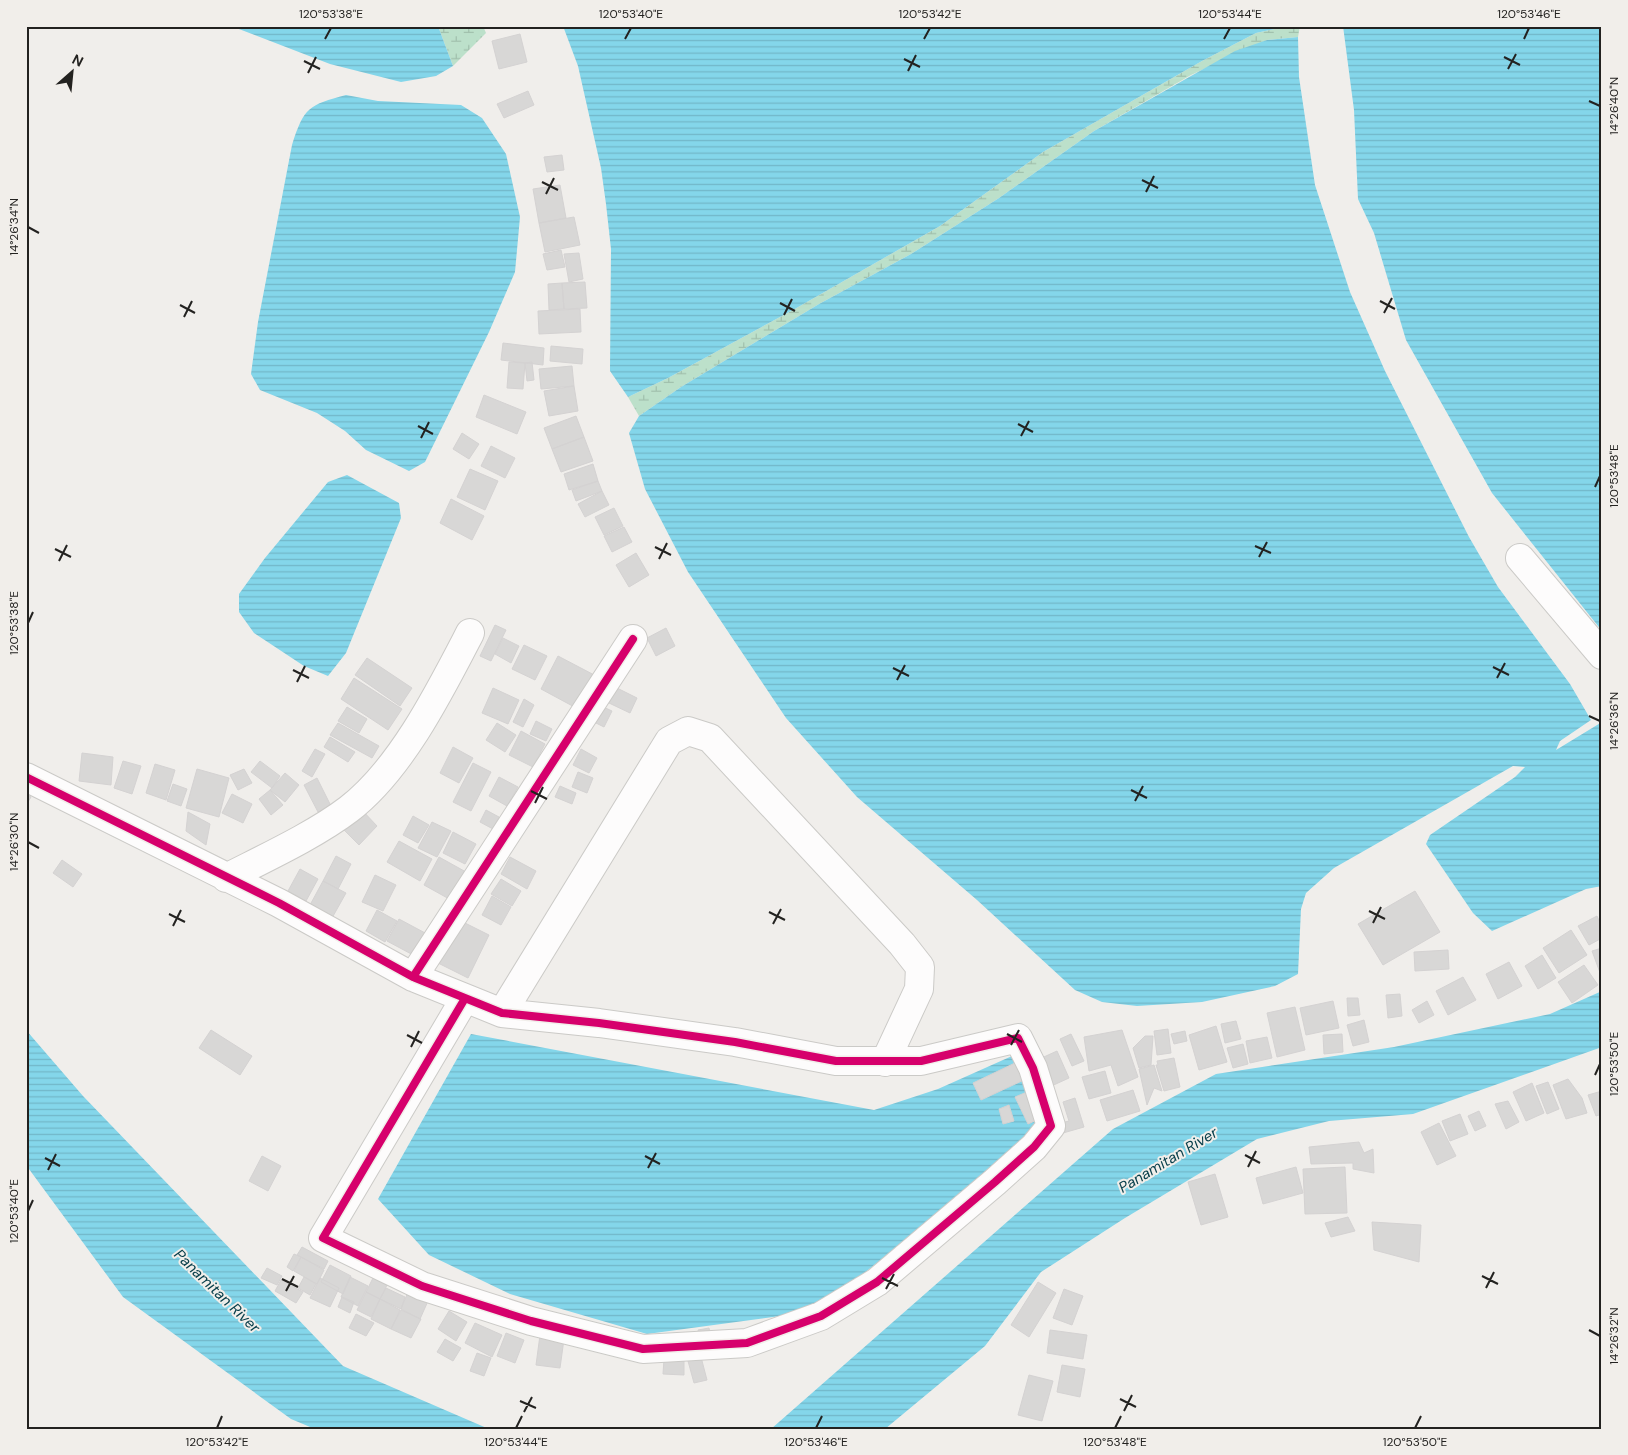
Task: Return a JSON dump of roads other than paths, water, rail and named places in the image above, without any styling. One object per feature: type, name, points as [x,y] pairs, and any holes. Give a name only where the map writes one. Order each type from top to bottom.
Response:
[{"type":"street","points":[[1520,558],[1602,655]]},
{"type":"street","points":[[226,878],[288,845],[349,808],[392,766],[448,676],[470,633]]},
{"type":"street","points":[[413,978],[633,639]]},
{"type":"street","points":[[502,1013],[669,741],[688,731],[710,738],[902,944],[920,967],[919,990],[885,1062]]},
{"type":"street","points":[[26,777],[226,878],[280,903],[413,978],[464,1000],[502,1013],[609,1024],[735,1042],[836,1061],[920,1061],[1018,1038],[1032,1068],[1051,1126],[1034,1147],[944,1228],[877,1282],[820,1316],[748,1343],[643,1349],[531,1321],[422,1286],[323,1238],[464,1000]]},
{"type":"water","points":[[231,26],[438,26],[453,66],[436,76],[401,82],[330,64]]},
{"type":"water","points":[[563,26],[1289,26],[1256,33],[1202,61],[1043,152],[940,226],[793,310],[668,378],[628,397],[610,371],[611,249],[606,204],[601,168],[578,66]]},
{"type":"water","points":[[1343,26],[1602,26],[1602,631],[1492,493],[1406,340],[1374,233],[1358,199],[1354,110]]},
{"type":"water","points":[[1298,37],[1299,77],[1315,185],[1350,292],[1385,371],[1469,537],[1498,587],[1570,684],[1591,720],[1560,741],[1556,750],[1602,722],[1602,886],[1586,889],[1492,931],[1473,913],[1426,844],[1430,835],[1515,777],[1525,767],[1513,766],[1334,868],[1306,893],[1301,909],[1298,974],[1275,986],[1202,1002],[1137,1006],[1102,1002],[1075,990],[977,900],[857,797],[786,718],[688,572],[645,489],[629,433],[639,416],[681,387],[819,304],[911,254],[999,198],[1094,131],[1235,51],[1267,40]]},
{"type":"water","points":[[346,95],[378,101],[461,105],[482,118],[506,154],[520,217],[515,272],[489,332],[425,462],[409,471],[366,450],[345,431],[317,413],[260,390],[251,374],[258,322],[296,132],[305,115],[316,105]]},
{"type":"water","points":[[347,475],[399,503],[401,518],[346,653],[328,676],[304,666],[254,633],[239,612],[239,594],[265,558],[328,482]]},
{"type":"water","name":"Panamitan River","points":[[1602,991],[1602,1047],[1413,1114],[1329,1121],[1257,1139],[1125,1218],[1041,1272],[985,1346],[885,1429],[771,1429],[1113,1129],[1216,1074],[1394,1047],[1550,1014]]},
{"type":"water","name":"Panamitan River","points":[[26,1030],[83,1096],[343,1366],[489,1429],[315,1429],[291,1419],[123,1297],[26,1165]]},
{"type":"water","points":[[471,1034],[874,1110],[938,1089],[1012,1056],[1045,1128],[817,1311],[647,1334],[510,1294],[429,1255],[378,1199]]}]
